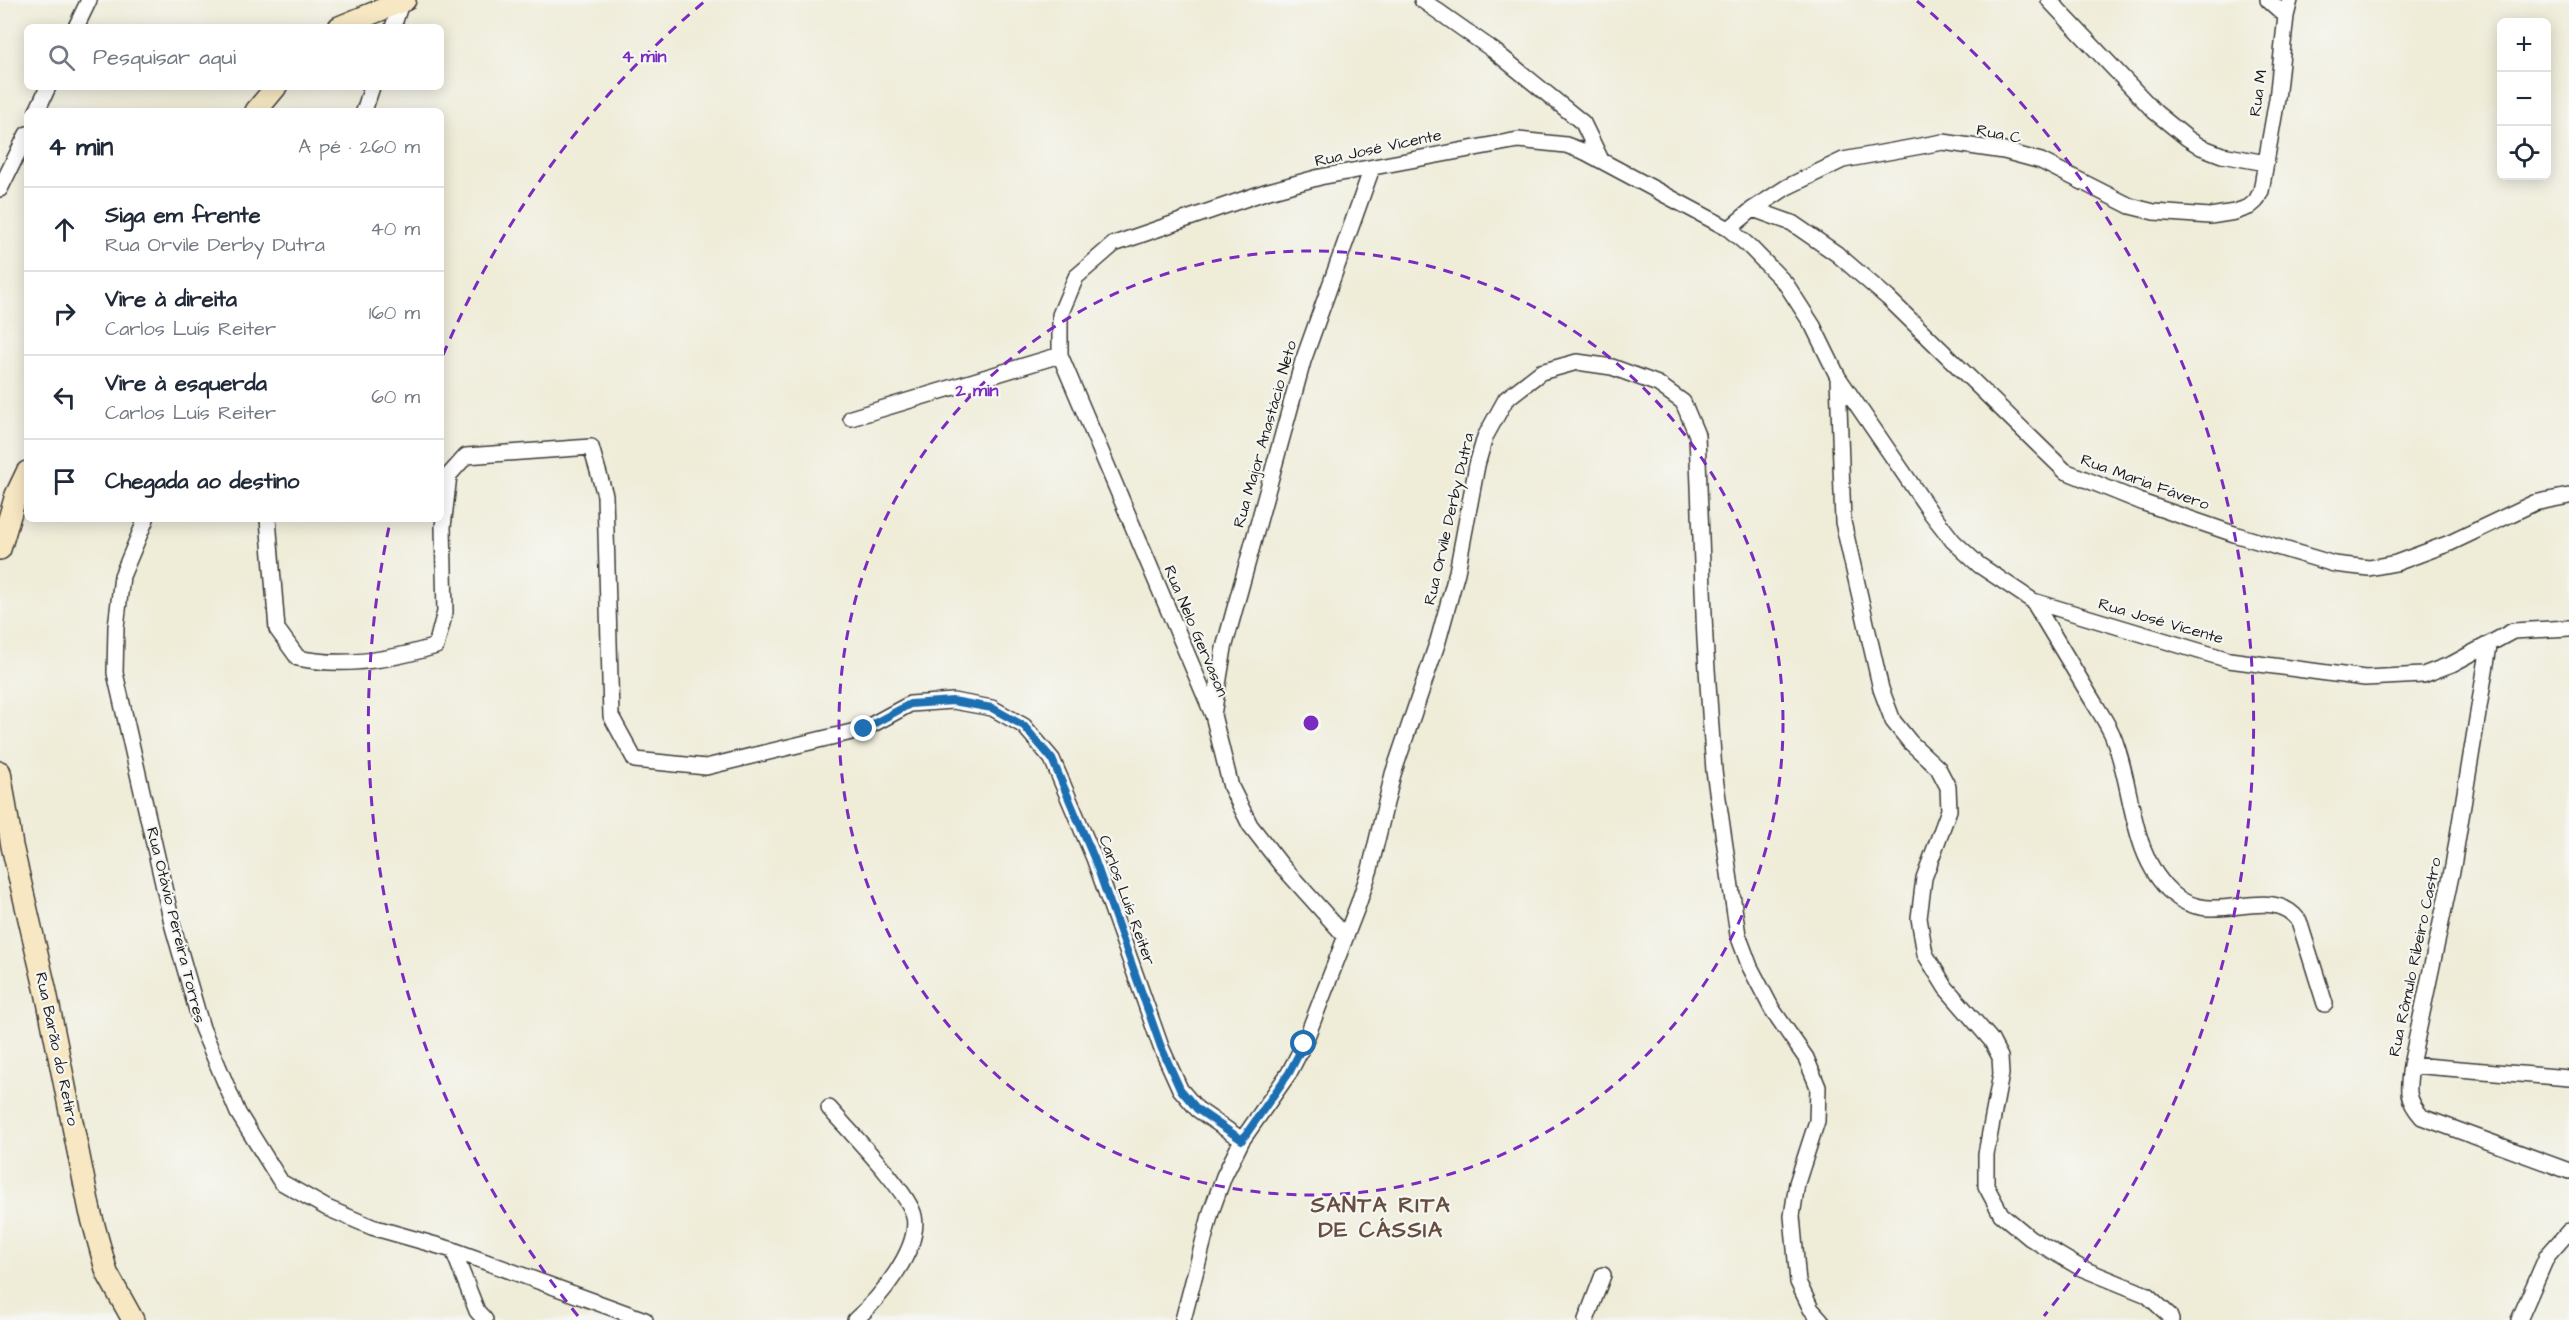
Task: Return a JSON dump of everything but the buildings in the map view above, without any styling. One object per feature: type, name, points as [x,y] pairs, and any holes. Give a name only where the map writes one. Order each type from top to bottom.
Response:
[{"type":"main road","points":[[346,24],[403,0]]},
{"type":"main road","points":[[258,108],[274,90]]},
{"type":"main road","points":[[0,549],[16,495],[24,478]]},
{"type":"main road","name":"Rua Barão do Retiro","points":[[0,772],[12,846],[46,992],[90,1211],[107,1273],[133,1320]]},
{"type":"street","points":[[77,24],[89,0]]},
{"type":"street","points":[[394,24],[403,0]]},
{"type":"street","points":[[1422,0],[1493,50],[1583,123],[1601,160]]},
{"type":"street","points":[[2049,0],[2155,112],[2187,138],[2201,147],[2222,155],[2266,163]]},
{"type":"street","points":[[2268,0],[2286,16]]},
{"type":"street","name":"Rua M","points":[[2261,191],[2290,0]]},
{"type":"street","points":[[40,108],[47,90]]},
{"type":"street","points":[[365,108],[371,90]]},
{"type":"street","points":[[0,189],[24,140]]},
{"type":"street","name":"Rua José Vicente","points":[[1060,315],[1076,277],[1114,244],[1265,192],[1320,177],[1518,140],[1566,145],[1601,160],[1730,229],[1786,284],[1813,326],[1838,377],[1931,513],[1953,541],[1978,565],[2033,601],[2229,660],[2365,678],[2423,675],[2489,646],[2503,635],[2513,631],[2569,628]]},
{"type":"street","name":"Rua C","points":[[1730,229],[1753,209],[1787,187],[1843,160],[1943,142],[2004,151],[2041,161],[2130,206],[2154,212],[2210,216],[2235,212],[2249,207],[2256,201],[2261,191]]},
{"type":"street","name":"Rua Major Anastácio Neto","points":[[1213,715],[1224,648],[1303,361],[1372,168]]},
{"type":"street","name":"Rua Maria Fávero","points":[[1753,209],[1792,223],[1837,254],[1888,298],[2065,471],[2144,503],[2237,535],[2334,564],[2369,568],[2396,563],[2450,543],[2534,503],[2569,495]]},
{"type":"street","name":"Rua Nelo Gervason","points":[[1060,315],[1060,355],[1213,715],[1231,787],[1250,825],[1282,866],[1345,936]]},
{"type":"street","points":[[851,418],[1060,355]]},
{"type":"street","name":"Rua Orvile Derby Dutra","points":[[1183,1320],[1211,1212],[1224,1176],[1242,1140],[1289,1073],[1304,1044],[1367,878],[1396,763],[1438,641],[1457,572],[1477,465],[1485,437],[1506,399],[1540,372],[1577,362],[1612,366],[1658,384],[1683,402],[1697,435],[1705,640],[1714,771],[1738,934],[1750,967],[1772,1009],[1806,1058],[1818,1087],[1817,1121],[1797,1183],[1792,1216],[1798,1282],[1811,1309],[1821,1320]]},
{"type":"street","points":[[1838,377],[1843,522],[1881,689],[1893,721],[1910,742],[1938,768],[1948,787],[1948,810],[1924,878],[1919,918],[1925,954],[1946,988],[1991,1040],[2000,1057],[2001,1074],[1986,1154],[1986,1185],[2001,1214],[2030,1238],[2081,1268],[2146,1295],[2171,1320]]},
{"type":"street","name":"Carlos Luís Reiter","points":[[444,518],[449,475],[466,456],[591,447],[605,495],[611,716],[635,760],[706,767],[864,729],[910,704],[953,701],[992,708],[1024,726],[1052,759],[1076,814],[1094,858],[1161,1047],[1180,1089],[1197,1109],[1242,1140]]},
{"type":"street","name":"Rua Otávio Pereira Torres","points":[[145,522],[122,576],[116,627],[115,674],[173,927],[202,1028],[238,1113],[281,1182],[327,1208],[372,1227],[453,1250],[645,1320]]},
{"type":"street","name":"Carlos Luís Reiter","points":[[268,522],[277,629],[298,658],[324,664],[397,659],[436,646],[445,612],[444,522]]},
{"type":"street","points":[[2033,601],[2111,731],[2122,760],[2140,840],[2156,874],[2174,895],[2193,906],[2221,909],[2268,903],[2281,905],[2292,911],[2299,921],[2325,1004]]},
{"type":"street","name":"Rua Rômulo Ribeiro Castro","points":[[2489,646],[2452,866],[2411,1065],[2408,1092],[2412,1105],[2422,1117],[2569,1172]]},
{"type":"street","points":[[2411,1065],[2569,1078]]},
{"type":"street","points":[[829,1108],[904,1195],[914,1215],[914,1235],[903,1261],[868,1309],[855,1320]]},
{"type":"street","points":[[2519,1320],[2547,1256],[2569,1231]]},
{"type":"street","points":[[453,1250],[477,1311],[485,1320]]},
{"type":"street","points":[[1586,1320],[1603,1275]]},
{"type":"district","name":"SANTA RITA DE CÁSSIA","points":[[1381,1218]]},
{"type":"route","points":[[864,729],[910,704],[953,701],[992,708],[1024,726],[1052,759],[1094,858],[1161,1047],[1180,1089],[1197,1109],[1242,1140],[1289,1073],[1304,1044]]}]
